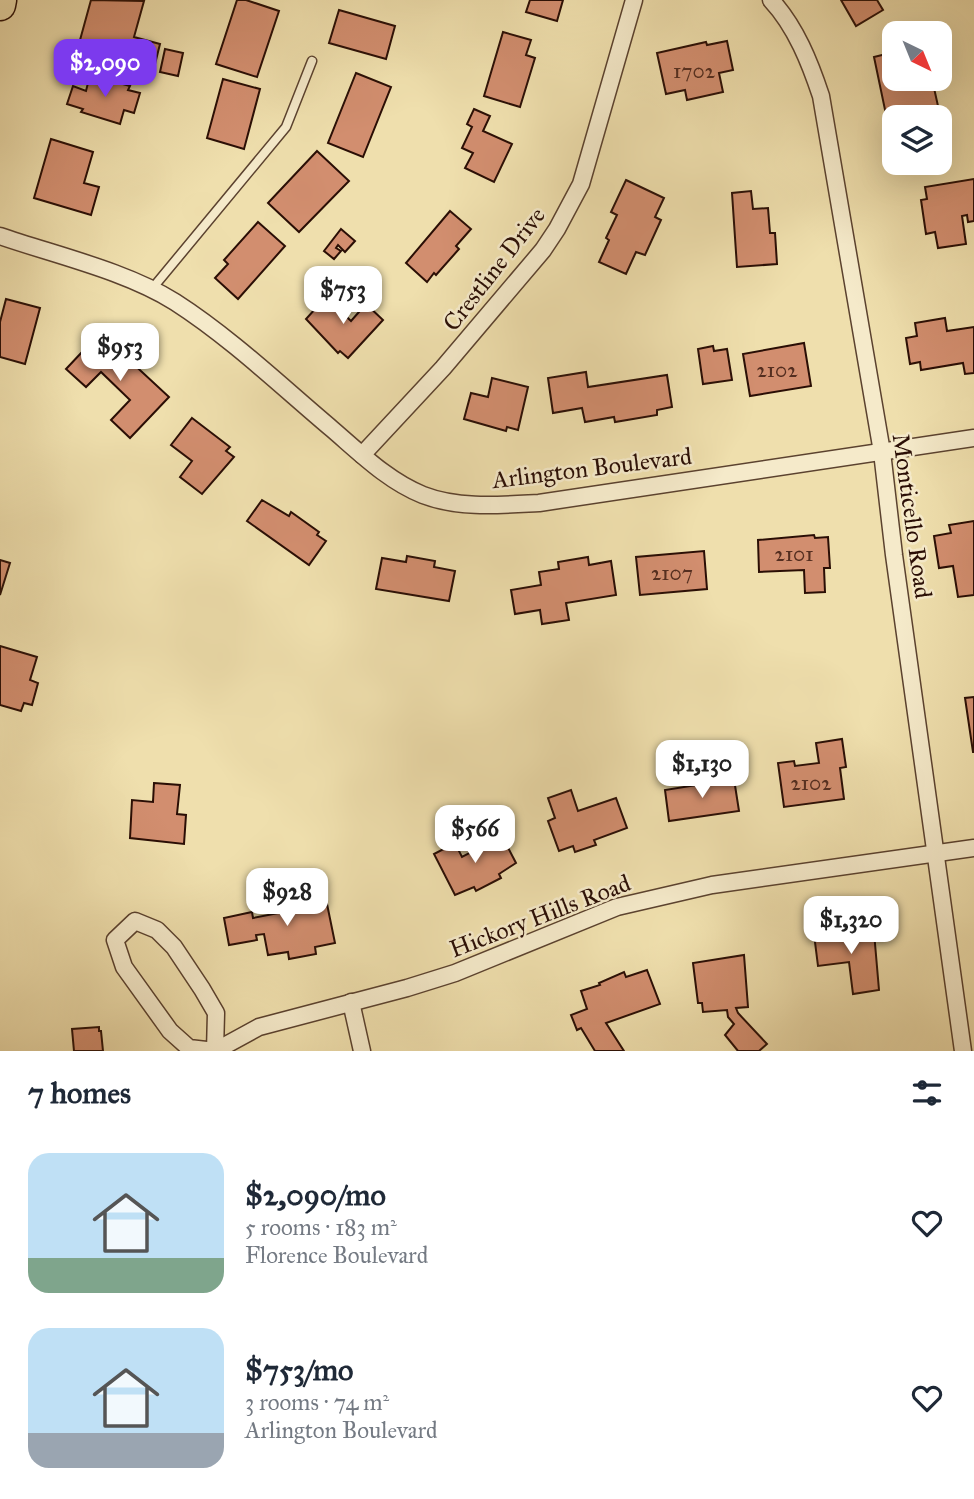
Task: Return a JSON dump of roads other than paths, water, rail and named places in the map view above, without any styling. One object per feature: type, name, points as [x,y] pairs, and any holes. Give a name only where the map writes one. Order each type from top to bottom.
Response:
[{"type":"street","name":"Crestline Drive","points":[[362,455],[443,368],[535,260],[557,229],[581,184],[634,0]]},
{"type":"street","name":"Monticello Road","points":[[771,0],[793,29],[821,96],[881,452],[963,1051]]},
{"type":"street","name":"Arlington Boulevard","points":[[0,236],[127,278],[192,313],[362,455],[401,484],[422,495],[445,502],[492,505],[539,503],[974,438]]},
{"type":"street","name":"Hickory Hills Road","points":[[215,1051],[259,1027],[455,973],[593,915],[652,898],[712,886],[974,848]]},
{"type":"street","points":[[135,921],[157,930],[174,947],[202,989],[216,1013],[215,1051],[189,1048],[170,1031],[124,967],[115,940],[135,921]]},
{"type":"street","points":[[351,1002],[362,1051]]},
{"type":"lane","points":[[151,290],[286,127],[312,61]]}]
